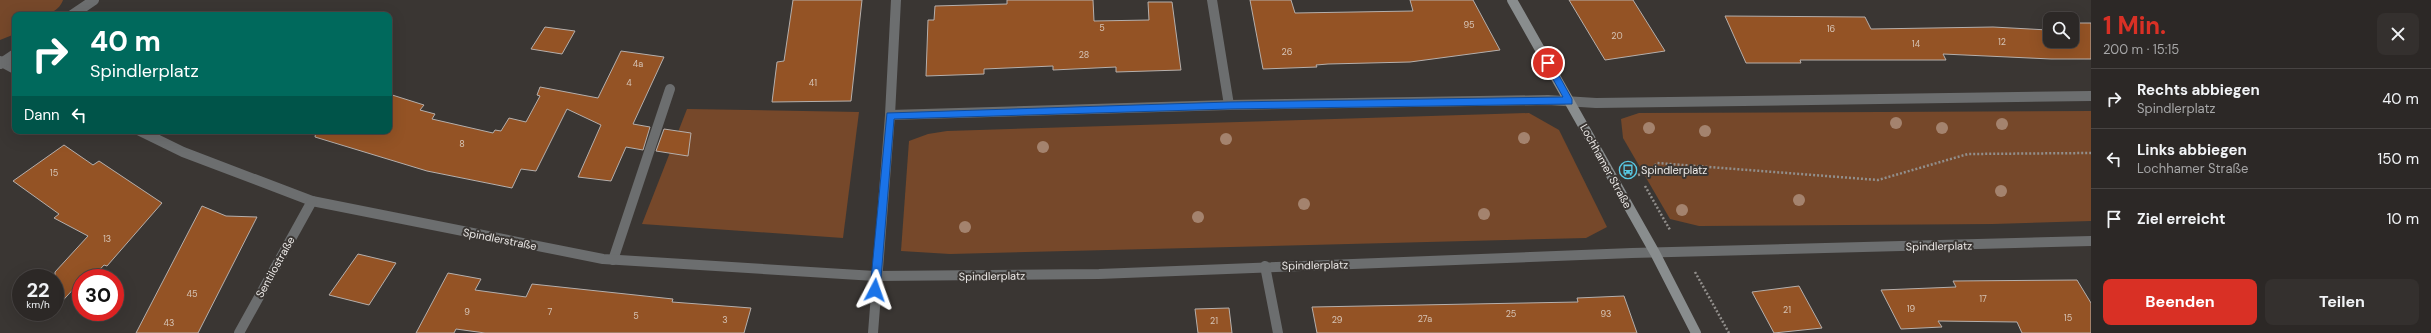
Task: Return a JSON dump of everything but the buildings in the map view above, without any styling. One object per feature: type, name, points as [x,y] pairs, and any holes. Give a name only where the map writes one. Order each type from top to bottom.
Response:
[{"type":"main road","name":"Lochhamer Straße","points":[[1512,0],[1655,252],[1696,333]]},
{"type":"street","points":[[76,12],[94,0]]},
{"type":"street","points":[[872,333],[875,276],[890,115],[896,0]]},
{"type":"street","points":[[1212,0],[1229,105]]},
{"type":"street","points":[[1,63],[12,56]]},
{"type":"street","points":[[1,63],[12,68]]},
{"type":"street","points":[[613,260],[670,89]]},
{"type":"street","points":[[890,115],[1229,105],[1548,100],[1596,103],[2091,96]]},
{"type":"street","name":"Spindlerstraße","points":[[146,134],[183,152],[312,201],[613,260],[875,276]]},
{"type":"street","name":"Sentilostraße","points":[[239,333],[312,201]]},
{"type":"street","name":"Spindlerplatz","points":[[875,276],[1099,274],[1265,266],[1655,252],[2091,241]]},
{"type":"street","points":[[1265,266],[1278,333]]},
{"type":"path","points":[[1638,175],[1649,172],[1657,163],[1878,180],[1968,154],[2091,153]]},
{"type":"shaded area","points":[[0,0],[63,0],[60,6],[51,12],[12,12],[12,35],[0,40]]},
{"type":"shaded area","points":[[687,109],[859,112],[843,238],[642,224]]},
{"type":"shaded area","points":[[2091,111],[2091,221],[1993,224],[1699,226],[1670,219],[1623,138],[1621,119],[1639,113]]},
{"type":"shaded area","points":[[1529,113],[1559,130],[1607,227],[1586,238],[950,254],[901,251],[909,141],[928,134],[947,131]]},
{"type":"place","name":"Spindlerplatz","points":[[1628,170]]},
{"type":"route","points":[[875,290],[890,115],[976,111],[1229,105],[1330,105],[1548,100],[1569,101],[1548,63]]}]
